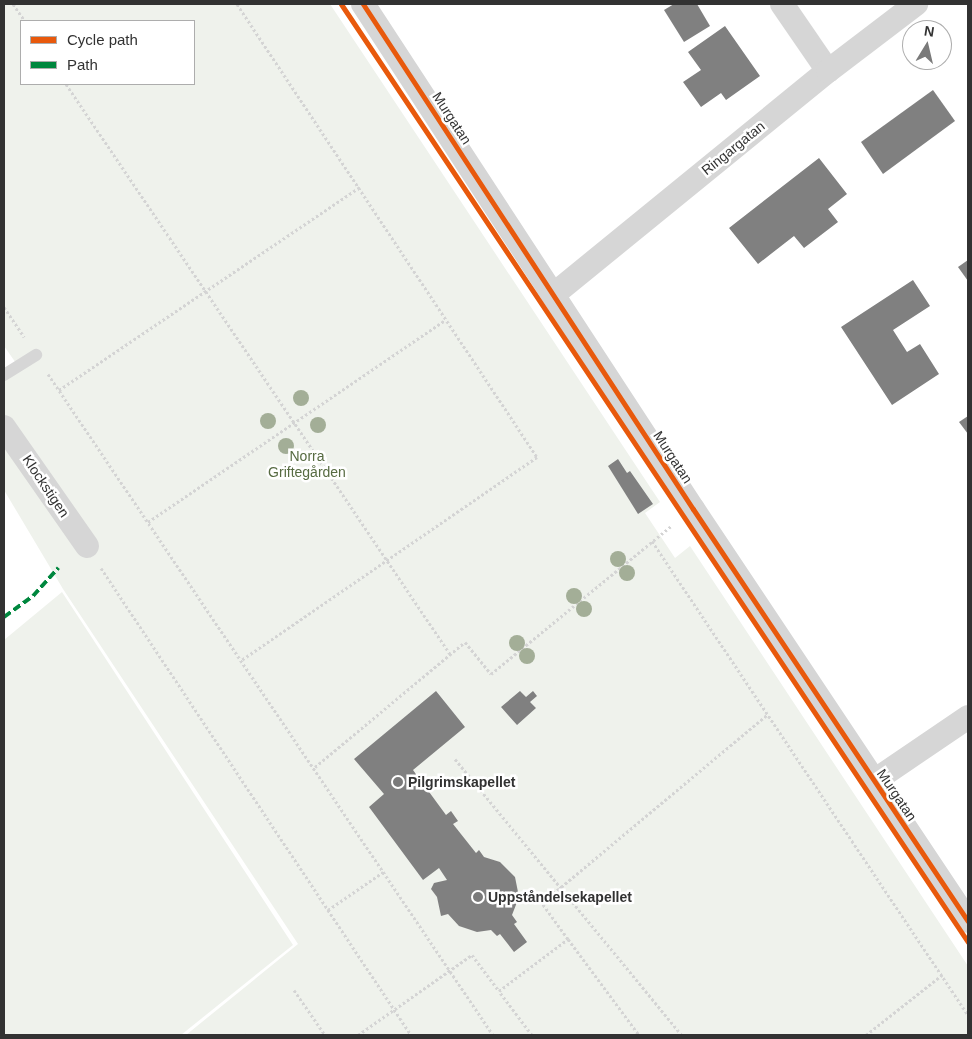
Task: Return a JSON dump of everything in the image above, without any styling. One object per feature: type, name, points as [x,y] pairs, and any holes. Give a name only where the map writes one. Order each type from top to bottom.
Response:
[{"type":"street","name":"Murgatan","points":[[363,4],[693,509],[968,921]]},
{"type":"street","points":[[782,4],[828,71]]},
{"type":"street","name":"Ringargatan","points":[[553,295],[828,71],[916,4]]},
{"type":"street","name":"Klockstigen","points":[[4,427],[87,546]]},
{"type":"street","points":[[874,781],[968,717]]},
{"type":"lane","points":[[4,375],[36,355]]},
{"type":"path","points":[[13,4],[24,20]]},
{"type":"path","points":[[237,4],[360,187],[445,320],[538,457],[242,660]]},
{"type":"path","points":[[67,85],[292,423],[450,654]]},
{"type":"path","points":[[59,390],[360,187]]},
{"type":"path","points":[[4,307],[492,1035]]},
{"type":"path","points":[[148,522],[445,320]]},
{"type":"path","points":[[314,767],[465,642],[491,674],[693,509]]},
{"type":"path","points":[[652,541],[968,1015]]},
{"type":"path","points":[[87,546],[411,1035]]},
{"type":"path","points":[[639,1035],[542,904],[559,887],[767,715]]},
{"type":"path","points":[[455,759],[682,1035]]},
{"type":"path","points":[[328,910],[383,872]]},
{"type":"path","points":[[499,991],[568,939]]},
{"type":"path","points":[[358,1035],[395,1011],[472,955],[532,1035]]},
{"type":"path","points":[[866,1035],[942,975]]},
{"type":"path","points":[[294,990],[325,1035]]},
{"type":"green space","name":"Norra Griftegården","points":[[4,4],[330,4],[660,502],[645,513],[675,558],[690,546],[968,966],[968,1035],[186,1035],[298,944],[63,589],[4,490],[4,380],[18,366],[4,346]]},
{"type":"green space","points":[[62,592],[293,945],[181,1035],[4,1035],[4,640]]},
{"type":"building","points":[[674,4],[697,4],[710,26],[684,42],[664,10]]},
{"type":"building","points":[[725,26],[760,76],[726,100],[721,93],[701,107],[683,82],[701,70],[688,52]]},
{"type":"building","points":[[933,90],[955,121],[883,174],[861,142]]},
{"type":"building","points":[[819,158],[847,194],[828,209],[838,222],[804,248],[794,236],[758,264],[729,228]]},
{"type":"building","points":[[968,260],[968,281],[958,267]]},
{"type":"building","points":[[913,280],[930,306],[893,330],[907,352],[920,344],[939,374],[892,405],[841,327]]},
{"type":"building","points":[[968,416],[968,434],[959,422]]},
{"type":"building","points":[[618,459],[627,473],[630,471],[653,504],[638,514],[608,466]]},
{"type":"building","name":"Pilgrimskapellet","points":[[436,691],[465,727],[413,770],[446,815],[451,811],[458,821],[453,824],[476,853],[479,850],[484,857],[500,862],[515,877],[519,897],[512,915],[517,922],[514,924],[527,942],[514,952],[500,934],[497,936],[491,930],[477,932],[459,926],[448,914],[441,916],[437,897],[431,889],[434,883],[447,880],[439,868],[423,880],[369,807],[384,794],[354,759]]},
{"type":"building","points":[[520,691],[526,697],[533,691],[537,696],[530,702],[536,708],[517,725],[501,707]]},
{"type":"marked path","points":[[4,617],[33,596],[58,568]]},
{"type":"cycle path","points":[[341,4],[968,942]]},
{"type":"cycle path","points":[[363,4],[693,509],[968,921]]},
{"type":"place","name":"Pilgrimskapellet","points":[[398,782]]},
{"type":"place","name":"Uppståndelsekapellet","points":[[478,897]]}]
